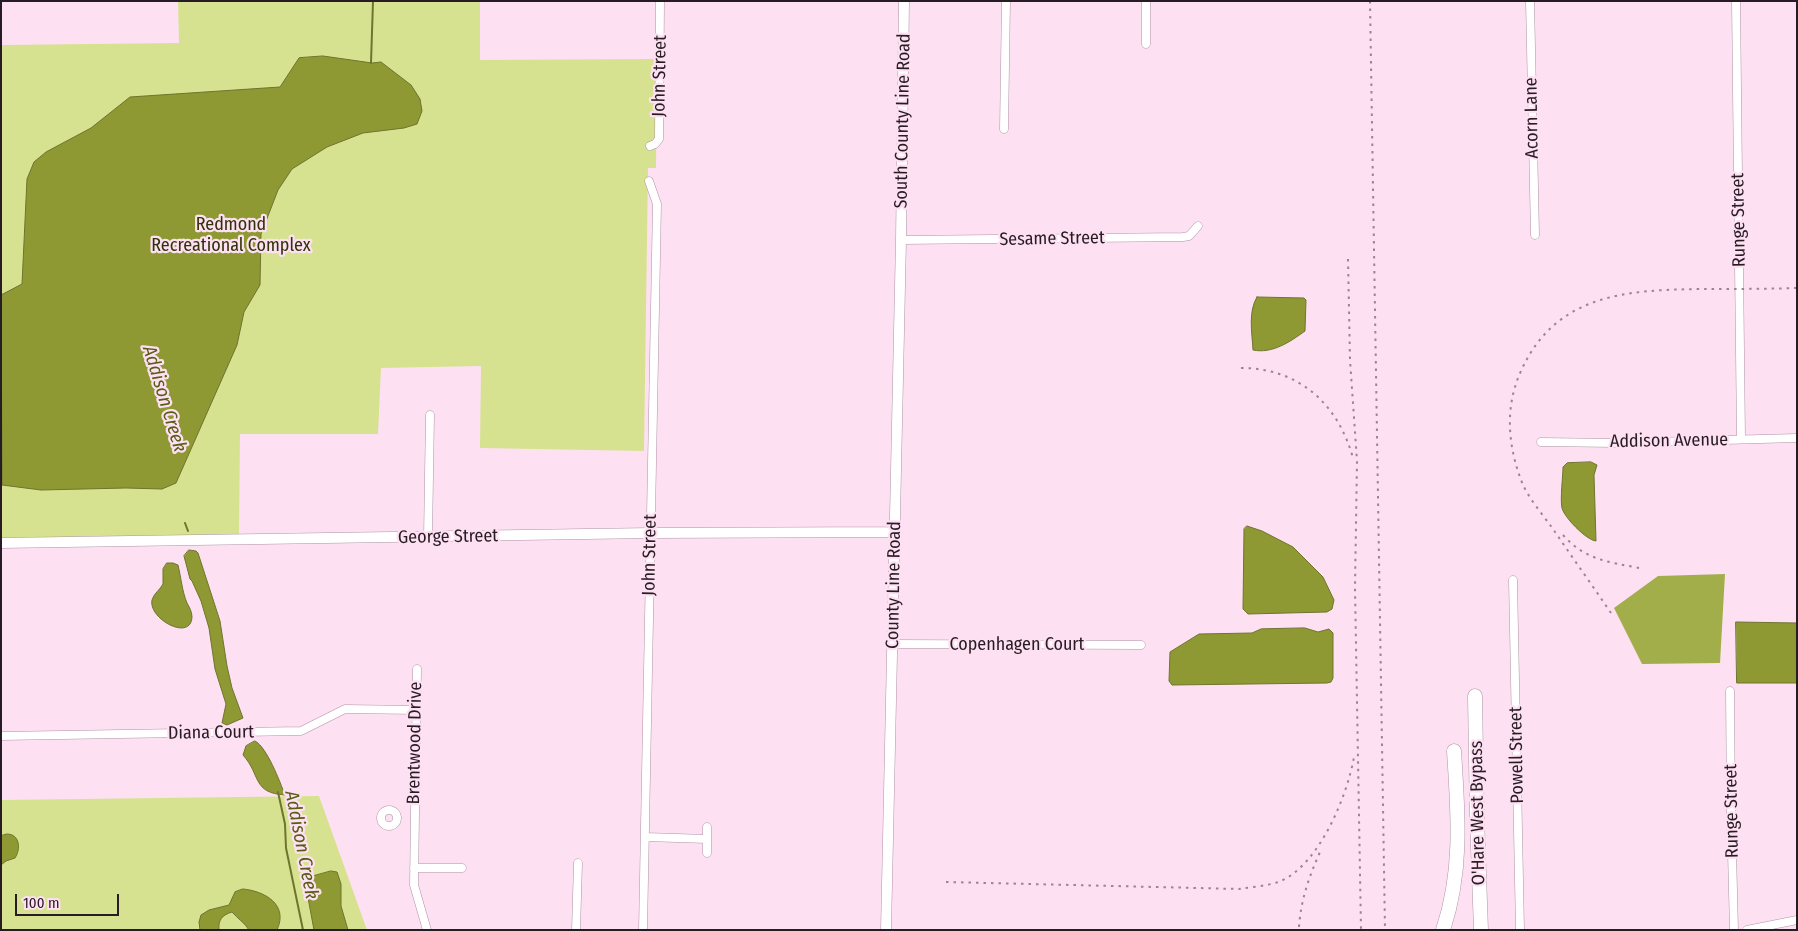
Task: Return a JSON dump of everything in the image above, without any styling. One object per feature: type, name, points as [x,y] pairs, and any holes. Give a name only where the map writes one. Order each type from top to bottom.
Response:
[{"type":"highway","name":"O'Hare West Bypass","points":[[1475,696],[1481,930]]},
{"type":"highway","name":"O'Hare West Bypass","points":[[1444,930],[1458,863],[1454,751]]},
{"type":"street","name":"John Street","points":[[650,146],[656,144],[659,139],[660,1]]},
{"type":"street","name":"South County Line Road","points":[[901,240],[904,1]]},
{"type":"street","points":[[1004,129],[1006,1]]},
{"type":"street","points":[[1146,1],[1146,44]]},
{"type":"street","name":"Acorn Lane","points":[[1530,1],[1535,236]]},
{"type":"street","name":"Runge Street","points":[[1736,1],[1741,439]]},
{"type":"street","name":"John Street","points":[[643,930],[657,204],[649,181]]},
{"type":"street","name":"Sesame Street","points":[[901,240],[1183,237],[1189,236],[1198,226]]},
{"type":"street","name":"County Line Road","points":[[886,930],[901,240]]},
{"type":"street","points":[[428,537],[430,415]]},
{"type":"street","name":"Addison Avenue","points":[[1541,442],[1615,443],[1797,438]]},
{"type":"street","name":"George Street","points":[[1,543],[651,533],[895,532]]},
{"type":"street","name":"Powell Street","points":[[1513,580],[1520,930]]},
{"type":"street","name":"Copenhagen Court","points":[[892,644],[1141,645]]},
{"type":"street","name":"Brentwood Drive","points":[[417,669],[414,885],[427,930]]},
{"type":"street","name":"Runge Street","points":[[1730,691],[1734,930]]},
{"type":"street","name":"Diana Court","points":[[1,736],[301,731],[345,709],[416,710]]},
{"type":"street","name":"Brentwood Drive","points":[[397,818],[414,818]]},
{"type":"street","points":[[707,827],[707,854]]},
{"type":"street","points":[[646,837],[706,839]]},
{"type":"street","points":[[576,930],[578,863]]},
{"type":"street","points":[[414,868],[462,868]]},
{"type":"street","points":[[1747,930],[1797,920]]},
{"type":"green space","name":"Redmond Recreational Complex","points":[[178,1],[480,1],[480,60],[657,59],[656,168],[648,168],[644,451],[480,448],[481,366],[381,368],[378,434],[240,434],[239,536],[1,539],[1,45],[179,43]]},
{"type":"green space","points":[[319,796],[367,930],[1,930],[1,800]]},
{"type":"shaded area","points":[[1725,574],[1720,663],[1642,664],[1614,608],[1658,576]]},
{"type":"water","points":[[323,56],[372,63],[381,62],[411,85],[420,99],[422,111],[417,124],[404,128],[363,133],[327,147],[292,169],[278,190],[261,234],[260,285],[244,312],[237,345],[176,483],[162,489],[41,490],[2,485],[1,295],[22,284],[27,179],[34,162],[46,152],[91,128],[130,97],[280,87],[299,58]]},
{"type":"water","points":[[1257,297],[1304,298],[1306,300],[1305,331],[1274,349],[1253,350],[1252,309]]},
{"type":"water","points":[[1591,462],[1597,465],[1594,475],[1596,541],[1587,537],[1576,528],[1567,517],[1561,504],[1563,467],[1567,463]]},
{"type":"water","points":[[1247,526],[1262,531],[1293,547],[1323,577],[1334,600],[1332,609],[1327,612],[1248,614],[1243,609],[1244,529]]},
{"type":"water","points":[[189,550],[198,553],[220,621],[232,688],[243,718],[227,725],[222,723],[226,704],[215,669],[209,628],[201,601],[190,579],[184,556]]},
{"type":"water","points":[[167,563],[178,565],[184,594],[192,613],[190,624],[185,628],[170,625],[156,614],[153,607],[152,600],[163,584],[163,569]]},
{"type":"water","points":[[1736,622],[1797,623],[1797,683],[1737,683]]},
{"type":"water","points":[[1305,628],[1318,632],[1329,629],[1333,633],[1333,678],[1331,682],[1172,685],[1169,681],[1170,652],[1199,634],[1252,633],[1261,629]]},
{"type":"water","points":[[255,741],[268,757],[285,795],[274,794],[262,787],[249,762],[243,755],[246,746]]},
{"type":"water","points":[[7,834],[15,836],[19,846],[15,858],[1,865],[1,836]]},
{"type":"water","points":[[331,871],[337,872],[341,884],[341,906],[348,930],[314,930],[306,887],[310,877]]},
{"type":"water","points":[[243,889],[266,896],[277,906],[280,913],[280,921],[277,930],[249,930],[232,912],[221,918],[219,930],[200,930],[199,922],[201,915],[209,910],[229,905],[235,892]]},
{"type":"waterway","name":"Addison Creek","points":[[371,63],[373,1]]},
{"type":"waterway","name":"Addison Creek","points":[[185,523],[188,531]]},
{"type":"waterway","name":"Addison Creek","points":[[278,792],[285,824],[286,848],[303,930]]},
{"type":"railway","points":[[1370,1],[1385,930]]},
{"type":"railway","points":[[1348,259],[1350,360],[1357,461],[1355,587],[1361,930]]},
{"type":"railway","points":[[1611,613],[1523,485],[1514,457],[1510,428],[1512,399],[1521,371],[1536,345],[1554,325],[1574,311],[1597,301],[1647,291],[1797,288]]},
{"type":"railway","points":[[1241,368],[1281,374],[1298,382],[1313,393],[1337,421],[1353,458]]},
{"type":"railway","points":[[1563,535],[1580,550],[1598,559],[1639,568]]},
{"type":"railway","points":[[946,882],[1239,889],[1276,883],[1295,872],[1319,845],[1338,809],[1354,757]]},
{"type":"railway","points":[[1299,927],[1306,888],[1320,852]]}]
